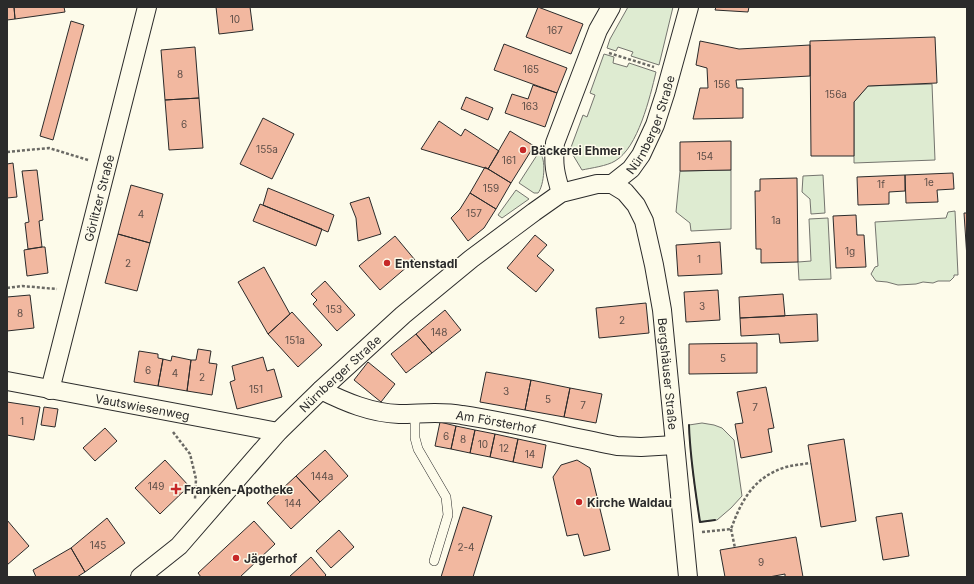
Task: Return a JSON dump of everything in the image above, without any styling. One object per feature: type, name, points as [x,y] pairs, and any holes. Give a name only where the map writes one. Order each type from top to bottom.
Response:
[{"type":"street","name":"Görlitzer Straße","points":[[50,390],[147,7]]},
{"type":"street","points":[[561,193],[556,177],[554,162],[555,143],[598,30],[611,7]]},
{"type":"street","name":"Nürnberger Straße","points":[[140,577],[179,546],[278,432],[321,390],[403,315],[446,279],[561,193],[597,184],[612,184],[631,169],[641,155],[666,94],[689,7]]},
{"type":"street","name":"Bergshäuser Straße","points":[[612,184],[625,192],[636,205],[644,221],[654,265],[662,310],[674,446],[688,577]]},
{"type":"street","name":"Vautswiesenweg","points":[[7,381],[278,432]]},
{"type":"street","name":"Am Försterhof","points":[[321,390],[340,399],[372,410],[398,414],[461,414],[617,446],[674,446]]},
{"type":"lane","points":[[415,413],[415,438],[418,449],[446,497],[448,515],[434,561]]},
{"type":"path","points":[[592,48],[671,72]]},
{"type":"path","points":[[7,152],[49,148],[107,166]]},
{"type":"path","points":[[7,288],[22,286],[75,290]]},
{"type":"path","points":[[165,411],[172,431],[190,454],[196,479],[195,504],[204,517]]},
{"type":"path","points":[[735,548],[731,529],[739,507],[752,488],[769,474],[787,467],[811,463]]},
{"type":"path","points":[[713,531],[731,529]]},
{"type":"green space","points":[[628,7],[673,7],[659,65],[631,56],[633,52],[618,47],[616,51],[607,48],[610,39]]},
{"type":"green space","points":[[604,54],[614,57],[613,63],[627,67],[629,63],[656,72],[642,121],[630,145],[623,154],[612,163],[582,170],[570,150],[583,115],[587,117],[595,95],[590,93]]},
{"type":"green space","points":[[932,84],[935,160],[854,163],[854,102],[868,86]]},
{"type":"green space","points":[[539,152],[542,155],[544,172],[540,189],[538,193],[534,193],[519,183]]},
{"type":"green space","points":[[731,170],[731,229],[691,231],[690,223],[676,212],[680,171]]},
{"type":"green space","points":[[823,175],[825,213],[811,214],[810,199],[802,192],[803,176]]},
{"type":"green space","points":[[516,190],[529,199],[502,218],[498,215]]},
{"type":"green space","points":[[955,211],[958,275],[954,275],[950,281],[938,281],[933,283],[923,282],[898,285],[876,281],[871,274],[875,267],[878,266],[875,222],[946,218],[948,212]]},
{"type":"green space","points":[[828,218],[831,279],[799,280],[798,262],[811,261],[809,219]]},
{"type":"green space","points":[[702,423],[722,428],[734,440],[742,496],[717,520],[700,522],[689,425]]},
{"type":"building","points":[[7,7],[14,7],[15,19],[7,20]]},
{"type":"building","points":[[14,7],[64,7],[65,12],[15,19]]},
{"type":"building","points":[[216,7],[250,7],[253,30],[219,34]]},
{"type":"building","points":[[538,7],[583,24],[571,54],[526,37]]},
{"type":"building","points":[[716,7],[749,7],[748,12],[715,10]]},
{"type":"building","points":[[71,21],[84,25],[53,140],[40,136]]},
{"type":"building","points":[[935,37],[937,83],[868,86],[854,102],[854,156],[811,156],[810,41]]},
{"type":"building","points":[[700,41],[739,49],[810,45],[810,76],[736,80],[737,88],[743,88],[743,118],[693,119],[700,88],[708,88],[707,68],[696,65]]},
{"type":"building","points":[[504,44],[567,68],[557,93],[494,70]]},
{"type":"building","points":[[195,47],[199,98],[165,100],[161,50]]},
{"type":"building","points":[[533,85],[557,93],[545,127],[505,113],[512,94],[528,99]]},
{"type":"building","points":[[466,97],[493,108],[488,120],[461,109]]},
{"type":"building","points":[[199,98],[203,148],[169,150],[165,100]]},
{"type":"building","points":[[263,118],[294,134],[272,179],[240,164]]},
{"type":"building","points":[[439,121],[461,136],[465,129],[499,151],[488,169],[421,149]]},
{"type":"building","points":[[510,131],[534,146],[511,183],[488,169]]},
{"type":"building","points":[[731,141],[731,170],[680,171],[680,142]]},
{"type":"building","points":[[13,163],[17,197],[7,198],[7,164]]},
{"type":"building","points":[[485,167],[511,183],[496,209],[470,193]]},
{"type":"building","points":[[37,170],[43,220],[39,221],[42,247],[28,249],[25,223],[29,222],[22,171]]},
{"type":"building","points":[[953,173],[954,189],[937,190],[938,202],[906,203],[905,175]]},
{"type":"building","points":[[905,175],[905,191],[889,192],[889,204],[858,205],[857,177]]},
{"type":"building","points":[[797,178],[798,262],[761,263],[761,249],[756,249],[755,191],[760,191],[760,179]]},
{"type":"building","points":[[131,185],[163,194],[150,243],[118,234]]},
{"type":"building","points":[[268,188],[334,215],[328,232],[263,205]]},
{"type":"building","points":[[470,193],[496,209],[484,228],[468,241],[451,218],[460,209]]},
{"type":"building","points":[[369,197],[381,234],[358,241],[356,218],[350,203]]},
{"type":"building","points":[[260,204],[322,229],[316,246],[253,221]]},
{"type":"building","points":[[964,213],[967,213],[967,258]]},
{"type":"building","points":[[856,215],[857,235],[864,235],[866,267],[836,268],[833,216]]},
{"type":"building","points":[[118,234],[150,243],[137,291],[105,283]]},
{"type":"building","points":[[535,235],[547,245],[537,256],[554,270],[536,292],[507,268]]},
{"type":"building","name":"Entenstadl","points":[[395,236],[415,260],[380,290],[359,266]]},
{"type":"building","points":[[720,242],[722,274],[678,276],[676,245]]},
{"type":"building","points":[[45,247],[48,273],[27,276],[24,250]]},
{"type":"building","points":[[264,267],[290,314],[268,334],[238,282]]},
{"type":"building","points":[[325,281],[355,315],[337,331],[313,304],[317,300],[311,294]]},
{"type":"building","points":[[718,290],[720,320],[686,322],[684,292]]},
{"type":"building","points":[[783,294],[785,316],[740,318],[739,297]]},
{"type":"building","points":[[30,295],[34,328],[7,331],[7,297]]},
{"type":"building","points":[[646,303],[649,333],[599,338],[596,308]]},
{"type":"building","points":[[445,310],[461,330],[432,353],[416,334]]},
{"type":"building","points":[[292,312],[322,345],[298,367],[268,334]]},
{"type":"building","points":[[817,314],[818,341],[780,343],[779,334],[741,336],[740,318]]},
{"type":"building","points":[[416,334],[432,353],[406,373],[391,354]]},
{"type":"building","points":[[757,343],[757,373],[689,374],[689,344]]},
{"type":"building","points":[[198,349],[211,351],[209,363],[217,364],[212,395],[187,391],[191,360],[196,360]]},
{"type":"building","points":[[139,351],[158,354],[158,358],[163,359],[158,386],[134,382]]},
{"type":"building","points":[[172,356],[191,360],[187,391],[158,386],[163,359],[171,361]]},
{"type":"building","points":[[263,357],[267,371],[274,369],[282,397],[237,409],[230,382],[235,380],[232,366]]},
{"type":"building","points":[[368,362],[395,384],[381,402],[354,380]]},
{"type":"building","points":[[486,372],[531,380],[525,410],[480,402]]},
{"type":"building","points":[[531,380],[570,388],[564,417],[525,410]]},
{"type":"building","points":[[766,387],[774,428],[768,429],[772,452],[741,458],[735,424],[743,423],[737,392]]},
{"type":"building","points":[[570,388],[602,394],[596,423],[564,417]]},
{"type":"building","points":[[7,402],[40,407],[34,440],[7,435]]},
{"type":"building","points":[[44,407],[58,409],[55,427],[41,425]]},
{"type":"building","points":[[440,422],[456,426],[451,449],[435,446]]},
{"type":"building","points":[[456,426],[475,430],[470,453],[451,449]]},
{"type":"building","points":[[105,428],[117,441],[95,461],[83,448]]},
{"type":"building","points":[[475,430],[495,434],[490,457],[470,453]]},
{"type":"building","points":[[495,434],[518,439],[513,462],[490,457]]},
{"type":"building","points":[[518,439],[546,445],[542,468],[513,462]]},
{"type":"building","points":[[844,439],[856,521],[821,527],[808,445]]},
{"type":"building","points":[[325,450],[348,476],[320,502],[296,476]]},
{"type":"building","points":[[165,460],[189,486],[160,514],[135,488]]},
{"type":"building","name":"Kirche Waldau","points":[[577,460],[590,468],[610,550],[584,556],[578,534],[567,536],[553,477],[561,465]]},
{"type":"building","points":[[296,476],[320,502],[291,529],[267,503]]},
{"type":"building","points":[[463,507],[492,516],[473,577],[441,577]]},
{"type":"building","points":[[902,513],[909,556],[883,560],[876,517]]},
{"type":"building","points":[[107,518],[125,543],[85,572],[71,548]]},
{"type":"building","points":[[7,520],[29,546],[7,565]]},
{"type":"building","name":"Jägerhof","points":[[254,521],[275,544],[240,577],[201,577],[198,573]]},
{"type":"building","points":[[339,530],[354,547],[331,568],[316,551]]},
{"type":"building","points":[[796,537],[803,577],[785,577],[785,574],[769,577],[725,577],[720,550]]},
{"type":"building","points":[[71,548],[85,572],[77,577],[36,577],[33,570]]},
{"type":"building","points":[[311,557],[326,575],[324,577],[289,577]]},
{"type":"wall","points":[[689,425],[700,522],[715,520]]},
{"type":"place","name":"Bäckerei Ehmer","points":[[523,150]]},
{"type":"place","name":"Entenstadl","points":[[387,263]]},
{"type":"place","name":"Franken-Apotheke","points":[[176,489]]},
{"type":"place","name":"Kirche Waldau","points":[[579,502]]},
{"type":"place","name":"Jägerhof","points":[[236,558]]}]
